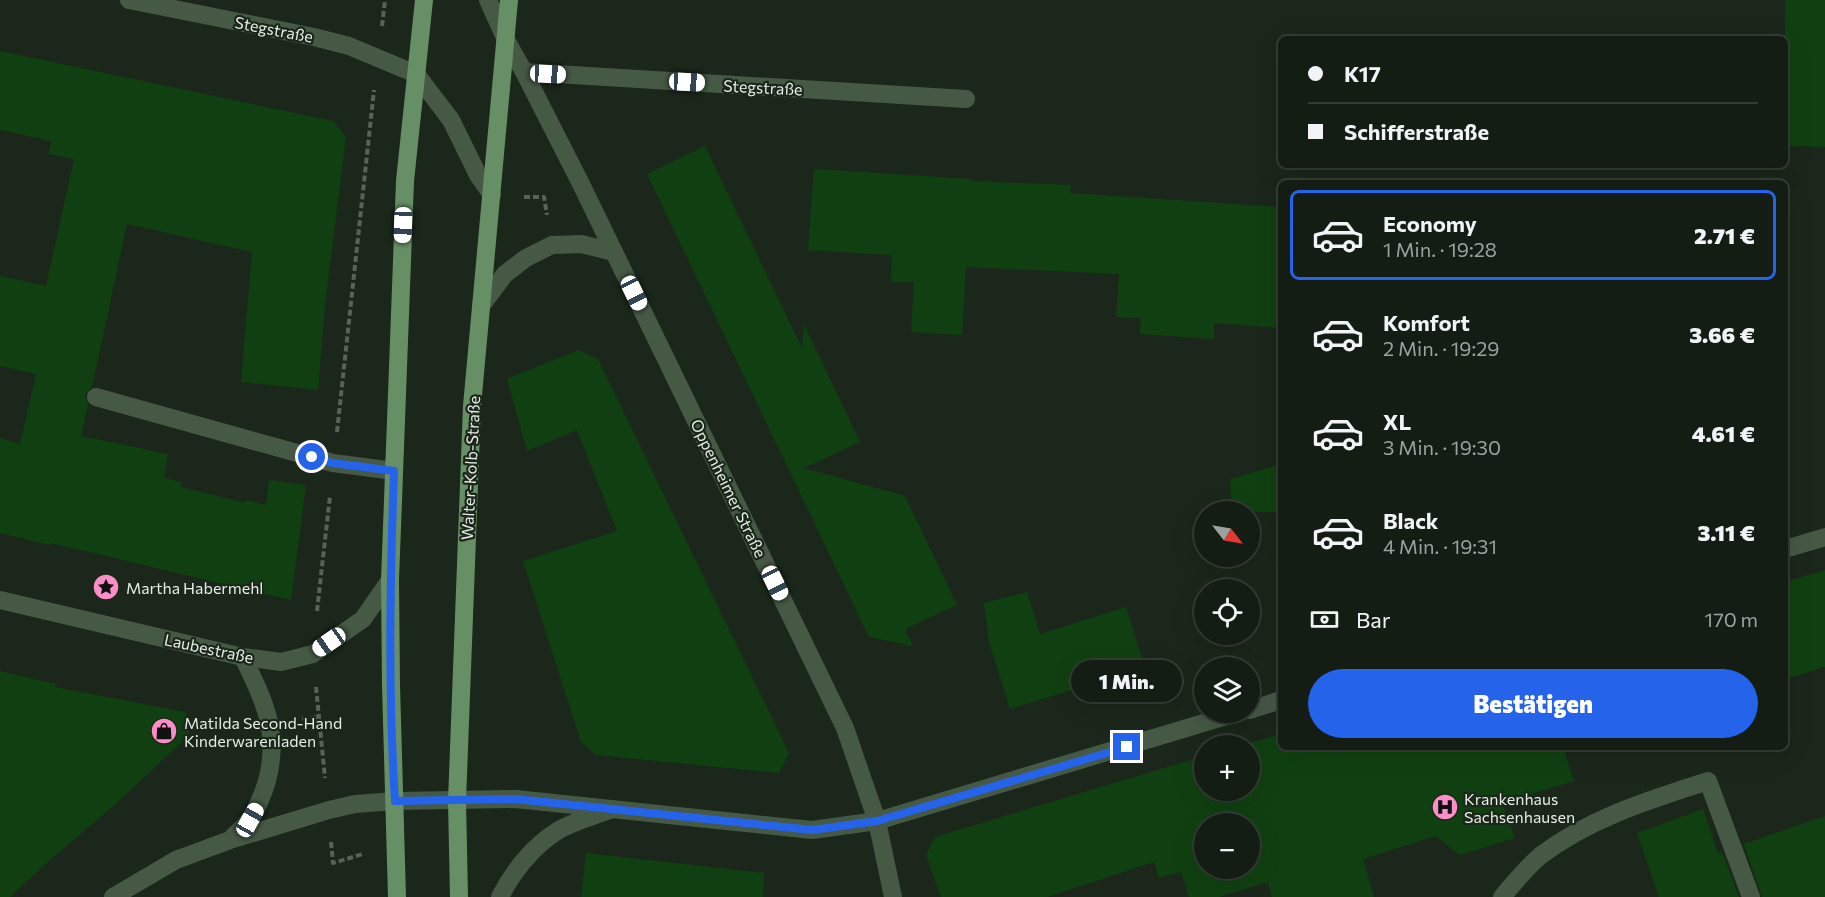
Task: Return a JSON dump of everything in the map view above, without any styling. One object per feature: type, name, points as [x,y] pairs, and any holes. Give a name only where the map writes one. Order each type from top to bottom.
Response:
[{"type":"main road","points":[[397,897],[390,580],[405,181],[424,0]]},
{"type":"main road","name":"Walter-Kolb-Straße","points":[[459,897],[457,801],[472,406],[509,0]]},
{"type":"street","name":"Stegstraße","points":[[129,0],[349,46],[416,74]]},
{"type":"street","name":"Oppenheimer Straße","points":[[488,0],[614,252],[845,728],[877,821],[893,897]]},
{"type":"street","name":"Stegstraße","points":[[524,72],[966,99]]},
{"type":"street","points":[[416,74],[451,120],[478,175],[492,195]]},
{"type":"street","points":[[482,306],[505,273],[526,258],[552,245],[581,244],[614,252]]},
{"type":"street","points":[[96,397],[333,463],[394,471]]},
{"type":"street","points":[[1788,548],[1825,537]]},
{"type":"street","name":"Laubestraße","points":[[0,600],[243,657],[281,662],[313,654],[363,619],[390,580]]},
{"type":"street","points":[[230,840],[250,820],[263,796],[272,760],[269,721],[258,689],[243,657]]},
{"type":"street","points":[[1260,707],[1278,701]]},
{"type":"street","points":[[113,897],[176,860],[230,840],[355,804],[516,799],[812,830],[877,821],[1203,723]]},
{"type":"street","points":[[1502,897],[1539,857],[1572,835],[1601,819],[1646,801],[1708,781],[1751,897]]},
{"type":"street","points":[[500,897],[508,882],[531,853],[549,838],[559,831],[614,808]]},
{"type":"building","points":[[1785,0],[1825,0],[1825,147],[1788,146],[1788,36],[1785,36]]},
{"type":"building","points":[[0,51],[333,121],[346,137],[325,305],[318,390],[241,382],[252,252],[127,224],[92,387],[85,395],[88,405],[81,436],[168,454],[164,478],[182,482],[181,487],[245,503],[246,500],[266,505],[269,480],[306,485],[291,600],[0,533],[0,438],[20,444],[36,374],[0,366],[0,276],[46,286],[74,159],[49,154],[51,141],[0,130]]},
{"type":"building","points":[[705,146],[802,348],[804,324],[860,442],[804,468],[905,496],[957,605],[905,629],[913,646],[869,637],[647,174]]},
{"type":"building","points":[[814,169],[971,179],[971,181],[1071,185],[1070,193],[1278,207],[1278,328],[1214,323],[1214,339],[1140,334],[1141,318],[1116,317],[1119,274],[966,267],[962,335],[911,332],[914,282],[891,282],[892,255],[808,250]]},
{"type":"building","points":[[579,350],[598,359],[789,753],[779,773],[596,755],[581,742],[523,561],[617,531],[577,430],[527,451],[507,379]]},
{"type":"building","points":[[1278,465],[1278,512],[1260,512],[1260,501],[1230,501],[1231,479]]},
{"type":"building","points":[[1825,570],[1825,667],[1788,678],[1788,581]]},
{"type":"building","points":[[1027,592],[1040,634],[1126,607],[1145,667],[1010,709],[989,642],[984,603]]},
{"type":"building","points":[[0,671],[56,684],[55,687],[185,712],[189,735],[119,801],[10,897],[0,897]]},
{"type":"building","points":[[1278,735],[1278,750],[1564,750],[1574,781],[1502,803],[1515,838],[1460,855],[1436,836],[1363,859],[1374,897],[1272,897],[1268,882],[1219,897],[1189,897],[1181,872],[1159,878],[1154,862],[1047,897],[941,897],[926,855],[935,837],[1194,759],[1194,801],[1260,801],[1260,740]]},
{"type":"building","points":[[1703,809],[1718,853],[1722,852],[1739,897],[1659,897],[1637,833]]},
{"type":"building","points":[[1825,816],[1825,897],[1762,897],[1744,844]]},
{"type":"building","points":[[586,853],[764,873],[763,897],[581,897]]},
{"type":"place","name":"Martha Habermehl","points":[[106,587]]},
{"type":"place","name":"Matilda Second-Hand Kinderwarenladen","points":[[164,731]]},
{"type":"place","name":"Krankenhaus Sachsenhausen","points":[[1445,807]]},
{"type":"route","points":[[312,457],[333,463],[394,471],[390,580],[395,801],[516,799],[812,830],[877,821],[1127,747]]}]
